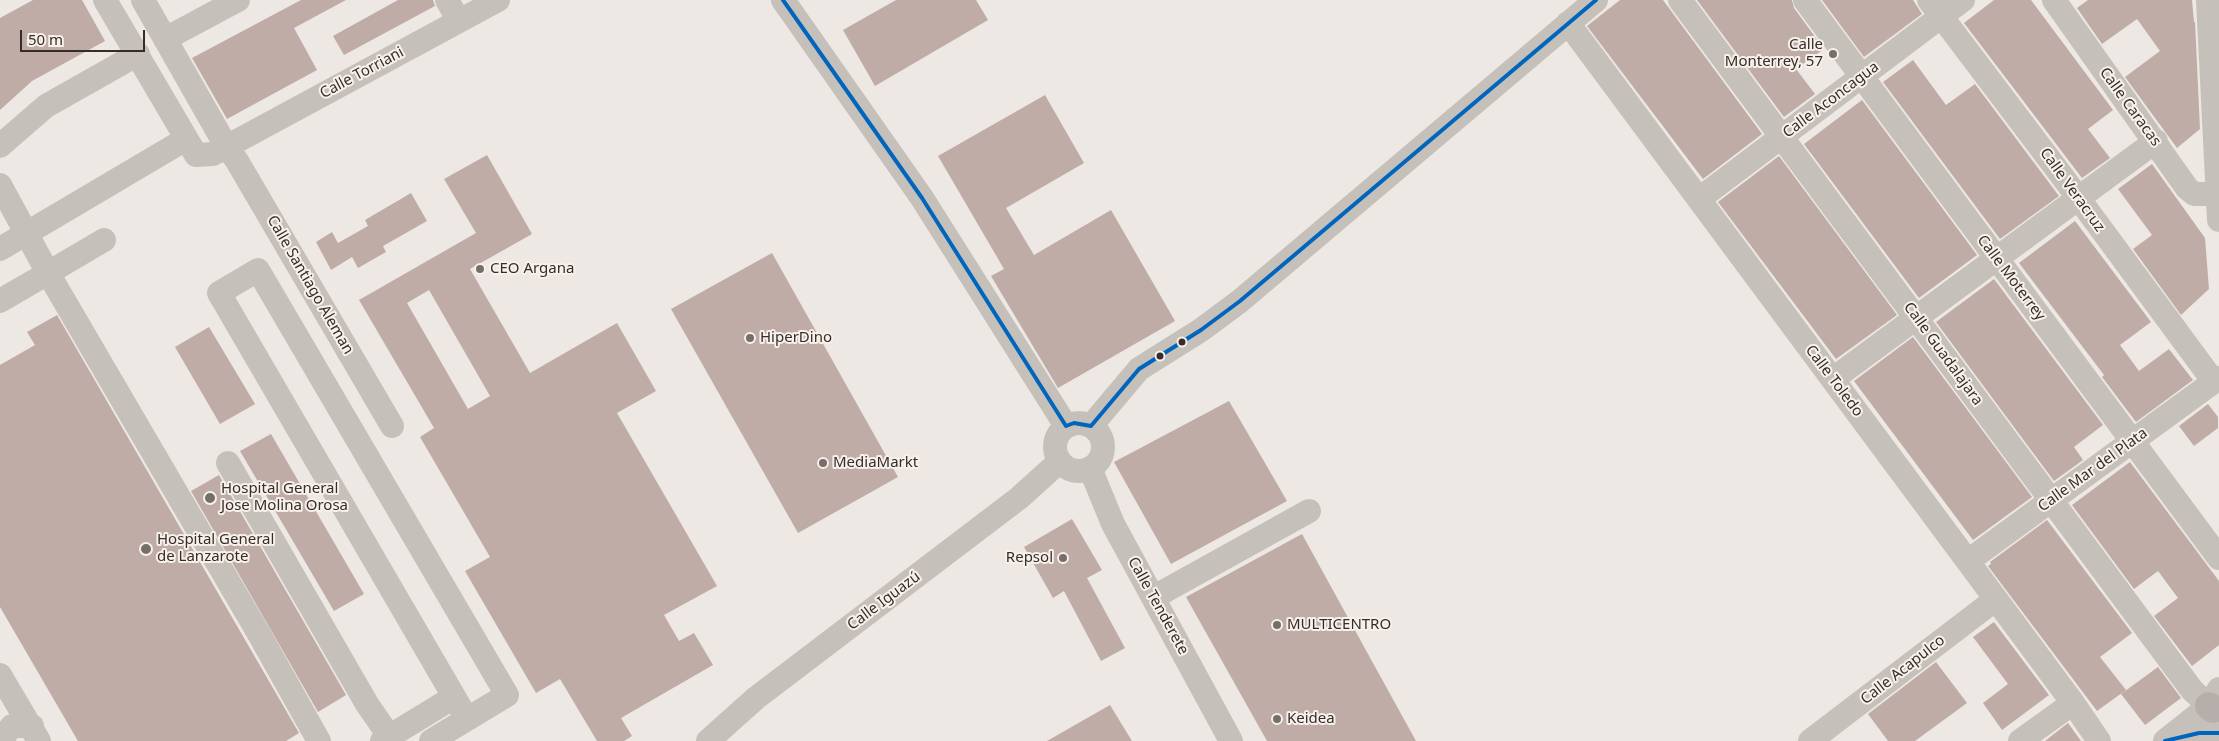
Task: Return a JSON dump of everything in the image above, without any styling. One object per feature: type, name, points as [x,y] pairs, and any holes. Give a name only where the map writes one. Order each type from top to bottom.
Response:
[{"type":"street","points":[[105,0],[196,155],[213,154],[226,146]]},
{"type":"street","name":"Calle Santiago Aleman","points":[[144,0],[226,146],[237,161],[392,426]]},
{"type":"street","points":[[165,39],[238,0]]},
{"type":"street","points":[[447,0],[459,22]]},
{"type":"street","name":"Calle Torriani","points":[[226,146],[498,0]]},
{"type":"street","points":[[783,0],[922,198],[1066,426]]},
{"type":"street","points":[[1091,426],[1139,369],[1201,330],[1240,301],[1596,0]]},
{"type":"street","name":"Calle Guadalajara","points":[[1680,0],[2192,690],[2216,712]]},
{"type":"street","name":"Calle Moterrey","points":[[1805,0],[2219,556]]},
{"type":"street","name":"Calle Aconcagua","points":[[1699,199],[1862,76],[1936,8],[1963,0]]},
{"type":"street","points":[[2208,0],[2219,220]]},
{"type":"street","name":"Calle Caracas","points":[[2059,2],[2187,188],[2194,194],[2218,194]]},
{"type":"street","name":"Calle Veracruz","points":[[1936,8],[2217,380]]},
{"type":"street","name":"Calle Toledo","points":[[1568,23],[1996,598],[2099,741]]},
{"type":"street","points":[[0,146],[46,106],[138,54]]},
{"type":"street","points":[[0,249],[186,139]]},
{"type":"street","points":[[1833,379],[2156,141]]},
{"type":"street","points":[[0,186],[319,741]]},
{"type":"street","points":[[0,301],[104,240]]},
{"type":"street","points":[[432,741],[507,695],[258,270],[219,292],[467,719]]},
{"type":"street","name":"Calle Mar del Plata","points":[[1968,561],[2217,380]]},
{"type":"street","points":[[1083,423],[1091,426],[1103,442],[1102,452],[1098,461],[1090,468],[1074,470],[1060,462],[1055,452],[1055,442],[1059,433],[1066,426],[1083,423]]},
{"type":"street","name":"Calle Iguazú","points":[[708,741],[756,698],[1019,498],[1060,462]]},
{"type":"street","points":[[228,464],[386,739],[454,697]]},
{"type":"street","name":"Calle Tenderete","points":[[1090,468],[1113,524],[1231,741]]},
{"type":"street","points":[[1154,598],[1308,511]]},
{"type":"street","name":"Calle Acapulco","points":[[1810,741],[1996,598]]},
{"type":"street","points":[[0,675],[35,733]]},
{"type":"street","points":[[2020,741],[2073,703]]},
{"type":"street","points":[[2166,740],[2216,712]]},
{"type":"street","points":[[4,741],[4,736],[12,726],[35,733]]},
{"type":"building","points":[[33,0],[82,0],[105,41],[32,81],[0,110],[0,18]]},
{"type":"building","points":[[301,0],[346,0],[294,28],[317,70],[227,119],[192,58]]},
{"type":"building","points":[[398,0],[433,0],[435,6],[344,55],[333,36]]},
{"type":"building","points":[[896,0],[976,0],[988,20],[875,86],[843,30]]},
{"type":"building","points":[[1620,0],[1663,0],[1762,134],[1703,179],[1587,26]]},
{"type":"building","points":[[1697,0],[1792,0],[1794,8],[1824,49],[1796,69],[1815,94],[1784,117]]},
{"type":"building","points":[[1822,0],[1913,0],[1922,14],[1864,57]]},
{"type":"building","points":[[1994,0],[2031,0],[2113,110],[2088,129],[2110,158],[2082,178],[1964,23]]},
{"type":"building","points":[[2088,0],[2192,0],[2195,22],[2200,129],[2177,148],[2125,77],[2160,51],[2137,19],[2102,44],[2077,8]]},
{"type":"building","points":[[1913,60],[1946,105],[1975,84],[2059,196],[2000,239],[1883,82]]},
{"type":"building","points":[[1045,95],[1084,163],[1006,208],[1034,255],[1111,210],[1175,321],[1058,388],[991,276],[1004,269],[938,156]]},
{"type":"building","points":[[1862,100],[1977,255],[1919,298],[1804,144]]},
{"type":"building","points":[[487,155],[532,234],[470,269],[530,373],[617,323],[656,391],[617,413],[717,586],[664,615],[679,641],[694,633],[713,665],[621,718],[632,736],[624,741],[597,741],[560,679],[536,693],[465,571],[490,557],[420,437],[434,428],[359,300],[476,233],[444,179]],"holes":[[[429,290],[490,396],[468,409],[407,303]]]},
{"type":"building","points":[[1779,156],[1897,315],[1836,359],[1718,202]]},
{"type":"building","points":[[2152,164],[2205,238],[2209,289],[2181,315],[2133,249],[2152,235],[2118,189]]},
{"type":"building","points":[[411,193],[427,221],[383,246],[386,252],[358,268],[352,257],[331,270],[316,242],[332,232],[338,243],[368,226],[365,220]]},
{"type":"building","points":[[2075,221],[2151,322],[2120,345],[2139,371],[2169,349],[2193,380],[2136,422],[2102,377],[2104,375],[2019,263]]},
{"type":"building","points":[[772,253],[898,477],[798,533],[671,309]]},
{"type":"building","points":[[1994,279],[2103,425],[2074,447],[2083,460],[2054,481],[1936,322]]},
{"type":"building","points":[[57,315],[299,733],[286,741],[78,741],[0,607],[0,365],[35,345],[27,332]]},
{"type":"building","points":[[209,327],[255,404],[220,424],[175,347]]},
{"type":"building","points":[[1913,337],[2032,497],[1973,540],[1854,381]]},
{"type":"building","points":[[1229,401],[1287,501],[1171,564],[1114,462]]},
{"type":"building","points":[[2208,404],[2218,417],[2218,428],[2194,446],[2179,426]]},
{"type":"building","points":[[271,434],[364,594],[334,611],[240,451]]},
{"type":"building","points":[[2130,462],[2219,581],[2219,645],[2192,666],[2154,616],[2178,598],[2158,571],[2134,589],[2072,505]]},
{"type":"building","points":[[219,475],[346,695],[318,712],[191,491]]},
{"type":"building","name":"Repsol","points":[[1072,519],[1102,570],[1087,578],[1125,648],[1101,661],[1064,591],[1053,598],[1024,547]]},
{"type":"building","points":[[2047,520],[2132,633],[2100,657],[2126,690],[2097,711],[1988,566],[1991,564],[1990,562]]},
{"type":"building","name":"MULTICENTRO","points":[[1302,534],[1416,741],[1267,741],[1186,597]]},
{"type":"building","points":[[1994,622],[2049,695],[2002,730],[1983,703],[2008,684],[1973,637]]},
{"type":"building","points":[[1936,662],[1967,703],[1915,741],[1888,741],[1868,714]]},
{"type":"building","points":[[2158,667],[2181,698],[2145,725],[2121,694]]},
{"type":"building","points":[[1110,705],[1132,741],[1047,741]]},
{"type":"building","points":[[2068,723],[2081,741],[2045,741]]},
{"type":"transit line","points":[[783,0],[922,198],[1066,426],[1074,423],[1091,426],[1139,369],[1201,330],[1240,301],[1596,0]]},
{"type":"transit line","points":[[2165,741],[2199,733],[2219,733]]},
{"type":"place","name":"Calle Monterrey, 57","points":[[1833,54]]},
{"type":"place","name":"CEO Argana","points":[[480,269]]},
{"type":"place","name":"HiperDino","points":[[750,338]]},
{"type":"place","name":"MediaMarkt","points":[[823,463]]},
{"type":"place","name":"Hospital General Jose Molina Orosa","points":[[210,498]]},
{"type":"place","name":"Hospital General de Lanzarote","points":[[146,549]]},
{"type":"place","name":"Repsol","points":[[1063,558]]},
{"type":"place","name":"MULTICENTRO","points":[[1277,625]]},
{"type":"place","name":"Keidea","points":[[1277,719]]}]
